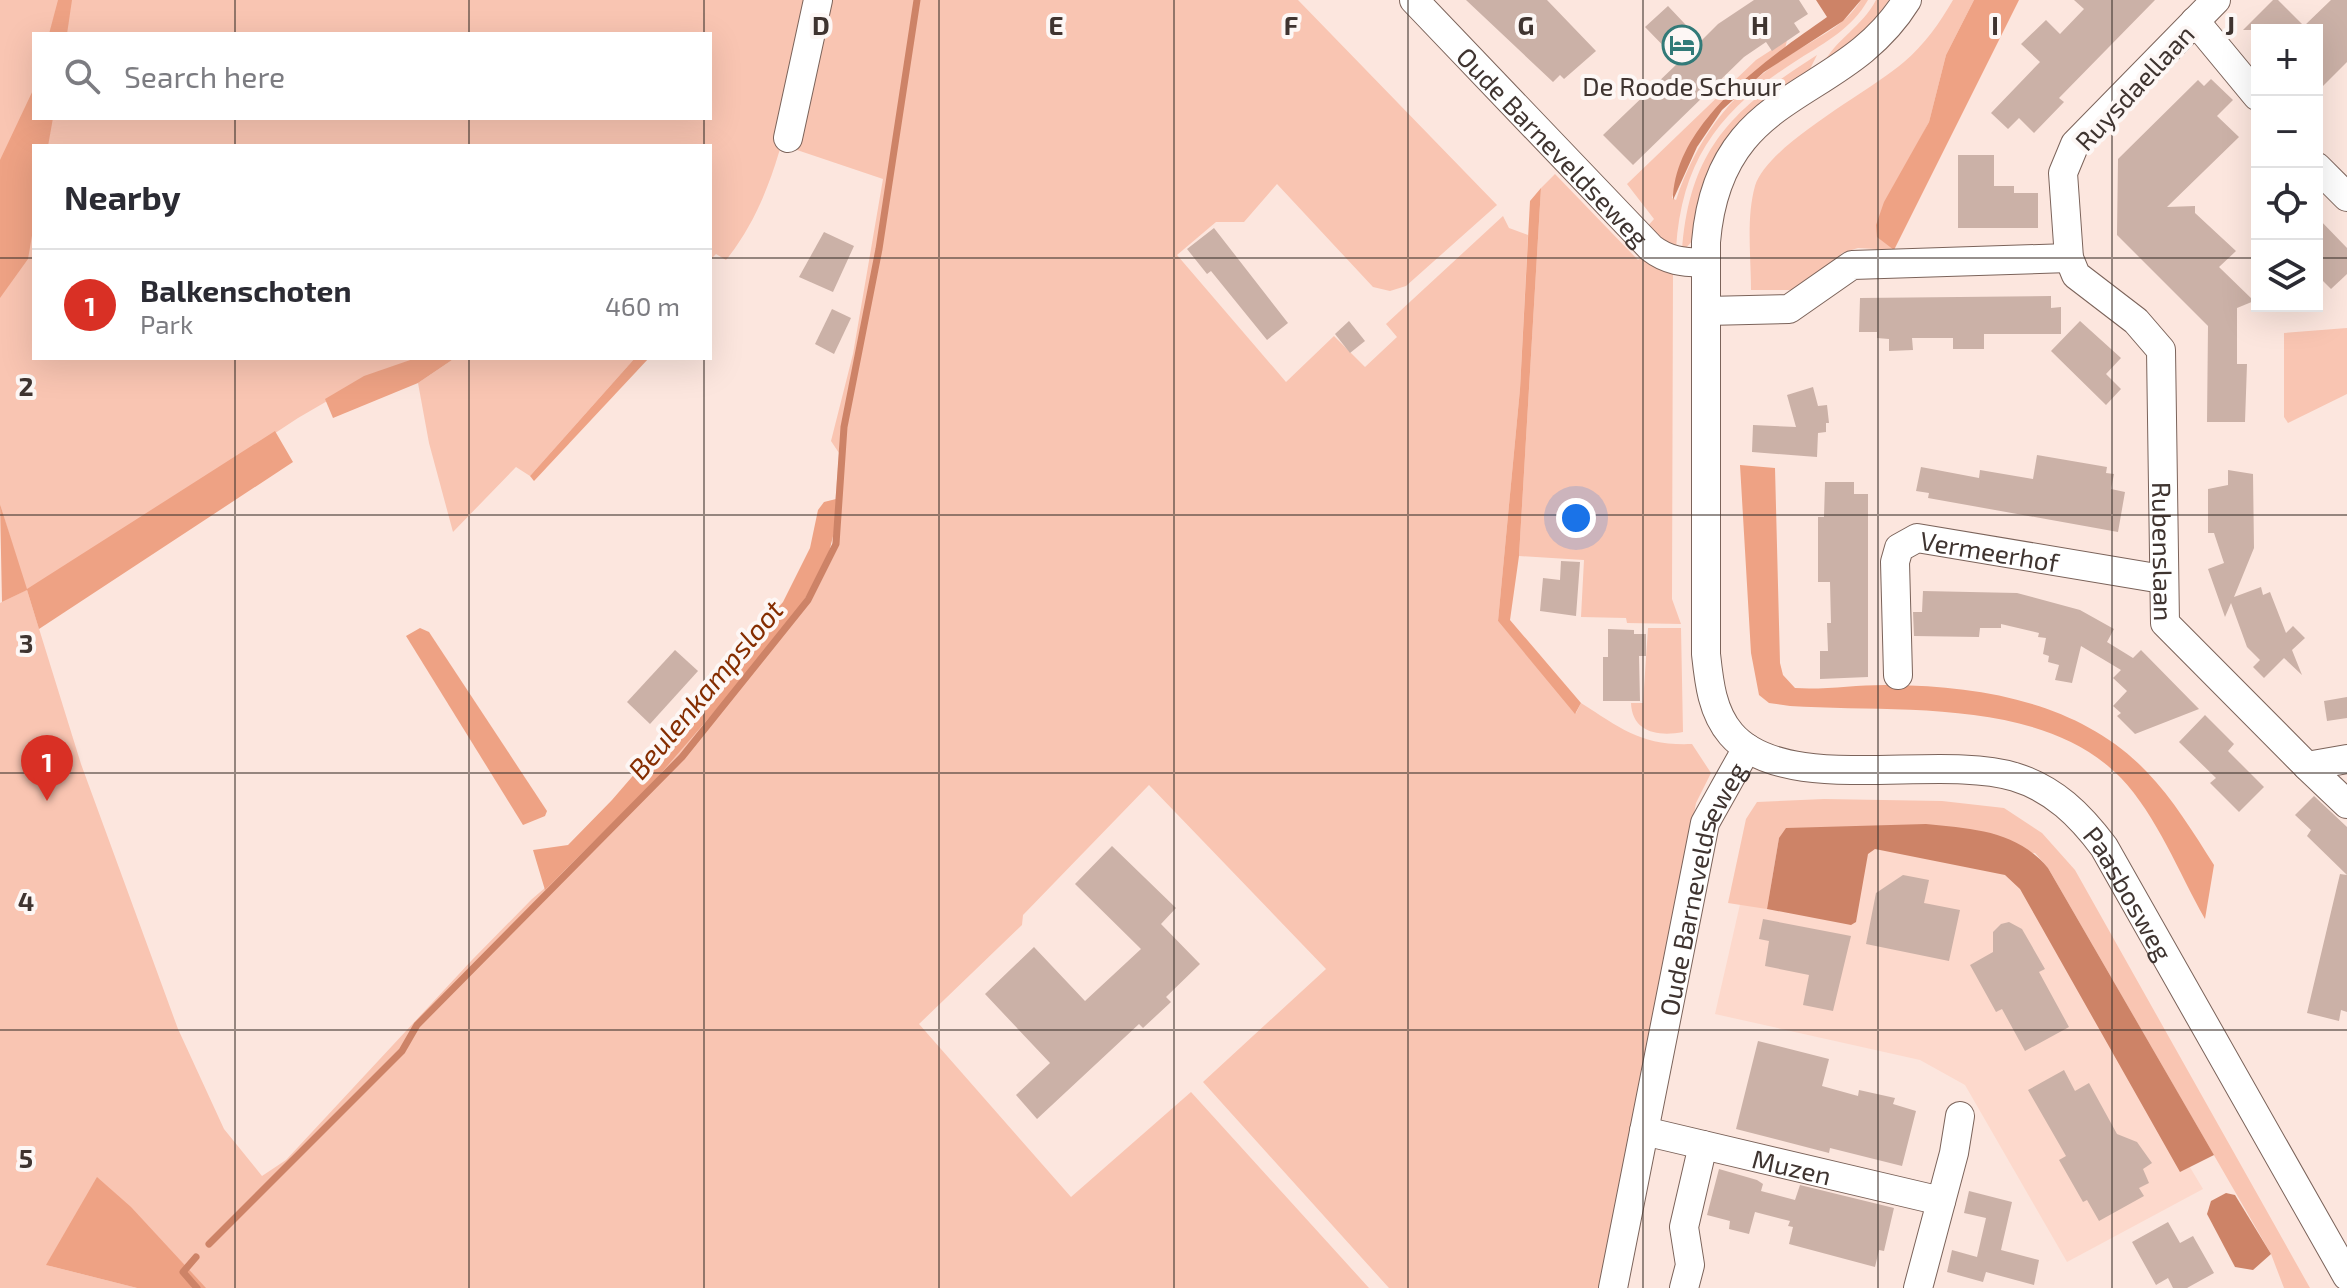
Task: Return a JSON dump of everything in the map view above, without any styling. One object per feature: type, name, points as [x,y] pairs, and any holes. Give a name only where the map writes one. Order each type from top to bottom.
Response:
[{"type":"street","points":[[788,138],[818,0]]},
{"type":"street","name":"Oude Barneveldseweg","points":[[1414,0],[1651,248],[1663,257],[1679,262],[1706,263]]},
{"type":"street","name":"Oude Barneveldseweg","points":[[1613,1288],[1705,823],[1747,748],[1732,735],[1716,709],[1706,654],[1708,220],[1714,194],[1740,143],[1774,107],[1880,37],[1907,0]]},
{"type":"street","name":"Ruysdaellaan","points":[[2072,267],[2063,173],[2075,144],[2216,0]]},
{"type":"street","points":[[2195,21],[2251,89]]},
{"type":"street","points":[[2318,168],[2347,197]]},
{"type":"street","points":[[1707,311],[1789,309],[1852,265],[2072,267]]},
{"type":"street","name":"Rubenslaan","points":[[2072,267],[2136,321],[2161,350],[2165,435],[2162,579],[2165,623],[2347,804]]},
{"type":"street","name":"Vermeerhof","points":[[1898,675],[1895,562],[1899,548],[1917,538],[2162,579]]},
{"type":"street","name":"Paasbosweg","points":[[1747,748],[1786,765],[1802,767],[1982,769],[2035,785],[2071,808],[2104,847],[2347,1276]]},
{"type":"street","points":[[2307,766],[2347,759]]},
{"type":"street","points":[[1918,1288],[1960,1116]]},
{"type":"street","name":"Muzen","points":[[1644,1131],[1941,1201]]},
{"type":"street","points":[[1684,1288],[1690,1265],[1684,1227],[1703,1145]]},
{"type":"shaded area","points":[[0,0],[812,0],[792,102],[774,169],[746,232],[726,260],[716,254],[712,258],[712,144],[32,144],[32,360],[421,360],[341,393],[298,418],[36,591],[27,590],[81,764],[178,1029],[224,1129],[262,1176],[286,1160],[472,960],[532,899],[581,857],[786,629],[826,565],[832,546],[839,453],[831,441],[853,354],[883,179],[797,150],[831,0],[1298,0],[1497,205],[1406,286],[1390,291],[1373,287],[1277,184],[1244,222],[1216,222],[1177,255],[1286,382],[1334,336],[1365,367],[1397,337],[1386,324],[1503,216],[1509,228],[1528,235],[1520,389],[1498,621],[1576,713],[1581,703],[1645,739],[1692,744],[1711,773],[1696,803],[1604,1288],[1389,1288],[1203,1082],[1326,969],[1149,785],[1023,915],[1022,925],[919,1024],[1071,1197],[1191,1092],[1369,1288],[194,1288],[46,1265],[137,1288],[0,1288],[0,603],[26,590],[0,504]]},
{"type":"shaded area","points":[[58,0],[72,0],[67,32],[50,32]]},
{"type":"shaded area","points":[[1816,0],[1861,0],[1843,21],[1764,72],[1722,110],[1697,147],[1673,200],[1678,171],[1689,144],[1707,118],[1753,72],[1827,17]]},
{"type":"shaded area","points":[[1861,0],[1868,0],[1846,26],[1772,77],[1728,116],[1711,137],[1687,187],[1676,249],[1646,228],[1654,219],[1627,184],[1756,60],[1787,40],[1785,49],[1729,96],[1702,130],[1681,172],[1672,198],[1676,200],[1707,134],[1736,98],[1772,67],[1839,24]]},
{"type":"shaded area","points":[[1876,0],[1889,0],[1872,24],[1823,64],[1864,18]]},
{"type":"shaded area","points":[[1953,0],[1974,0],[1946,55],[1929,122],[1907,164],[1894,250],[1858,248],[1842,253],[1831,267],[1797,290],[1751,290],[1751,211],[1755,186],[1764,170],[1798,136],[1904,62],[1931,33]]},
{"type":"shaded area","points":[[1974,0],[2019,0],[1894,250],[1877,237],[1876,225],[1884,202],[1929,122],[1946,55]]},
{"type":"shaded area","points":[[1817,55],[1808,73],[1762,103],[1746,118],[1695,238],[1682,252],[1686,216],[1694,185],[1721,134],[1762,94]]},
{"type":"shaded area","points":[[32,92],[32,120],[53,120],[48,144],[32,144],[32,236],[28,259],[0,298],[0,160]]},
{"type":"shaded area","points":[[1555,174],[1638,260],[1645,254],[1673,269],[1672,599],[1681,624],[1627,623],[1626,618],[1581,617],[1584,560],[1519,556],[1541,188]]},
{"type":"shaded area","points":[[1541,188],[1519,556],[1510,620],[1581,703],[1575,714],[1498,621],[1520,389],[1530,201]]},
{"type":"shaded area","points":[[2347,328],[2347,394],[2288,423],[2284,417],[2284,333]]},
{"type":"shaded area","points":[[410,360],[452,360],[418,383],[333,418],[325,399],[364,376]]},
{"type":"shaded area","points":[[452,360],[633,360],[530,476],[516,467],[453,532],[429,443],[418,383]]},
{"type":"shaded area","points":[[633,360],[647,360],[534,481],[530,476]]},
{"type":"shaded area","points":[[275,431],[293,462],[39,629],[27,590],[2,602],[0,504],[27,589]]},
{"type":"shaded area","points":[[1740,465],[1775,468],[1780,663],[1783,675],[1795,688],[1892,685],[1961,689],[2028,703],[2092,729],[2120,748],[2156,782],[2214,865],[2205,919],[2146,810],[2121,778],[2088,752],[2050,733],[2009,721],[1920,710],[1790,706],[1769,703],[1759,695],[1751,653]]},
{"type":"shaded area","points":[[836,499],[835,528],[826,565],[786,629],[649,787],[545,890],[533,850],[568,845],[612,800],[783,602],[810,548],[818,510],[824,502]]},
{"type":"shaded area","points":[[420,628],[429,632],[547,811],[545,816],[523,825],[406,636]]},
{"type":"shaded area","points":[[1648,628],[1681,628],[1683,732],[1656,733],[1641,726],[1632,713],[1631,703],[1643,703]]},
{"type":"shaded area","points":[[1824,799],[1942,801],[2004,808],[2042,833],[2075,870],[2310,1288],[2284,1288],[2271,1254],[2048,868],[2035,853],[1779,838],[1767,909],[1728,903],[1746,819],[1757,802]]},
{"type":"shaded area","points":[[1926,824],[1977,830],[2008,839],[2035,855],[2048,868],[2214,1155],[2180,1172],[2020,889],[2005,875],[1875,849],[1868,854],[1856,922],[1851,925],[1767,909],[1779,838],[1786,828]]},
{"type":"shaded area","points":[[1885,844],[2014,874],[2203,1189],[2067,1262],[1965,1085],[1920,1060],[1715,1014],[1741,900],[1865,848]]},
{"type":"shaded area","points":[[97,1177],[131,1207],[206,1288],[137,1288],[46,1265]]},
{"type":"shaded area","points":[[2226,1193],[2235,1195],[2271,1254],[2253,1270],[2235,1267],[2207,1214],[2211,1201]]},
{"type":"building","points":[[1466,0],[1547,0],[1596,51],[1564,79],[1560,75],[1553,82]]},
{"type":"building","points":[[1754,0],[1799,0],[1808,14],[1794,23],[1800,32],[1772,51],[1766,42],[1744,57],[1633,165],[1603,135],[1679,62],[1645,27],[1668,6],[1701,41],[1718,24]]},
{"type":"building","points":[[2074,0],[2155,0],[2059,98],[2064,102],[2034,133],[2019,118],[2008,129],[1991,113],[2040,62],[2021,44],[2046,20],[2060,34],[2084,9]]},
{"type":"building","points":[[2273,0],[2278,0],[2302,24],[2251,24],[2251,30],[2243,30]]},
{"type":"building","points":[[2331,0],[2347,0],[2347,62],[2323,86],[2323,24],[2306,24]]},
{"type":"building","points":[[2211,79],[2233,100],[2217,116],[2239,137],[2167,207],[2195,206],[2195,213],[2236,251],[2219,267],[2251,298],[2251,302],[2237,308],[2237,364],[2247,364],[2245,422],[2207,422],[2208,326],[2117,235],[2118,159],[2198,80],[2204,86]]},
{"type":"building","points":[[1958,155],[1994,155],[1994,186],[2014,186],[2014,193],[2038,193],[2038,228],[1958,228]]},
{"type":"building","points":[[2323,223],[2347,248],[2347,274],[2331,289],[2323,281]]},
{"type":"building","points":[[1214,228],[1288,323],[1267,340],[1211,271],[1207,274],[1187,249]]},
{"type":"building","points":[[824,232],[854,246],[833,292],[799,277]]},
{"type":"building","points":[[2051,296],[2051,308],[2061,307],[2061,334],[1984,334],[1984,349],[1953,349],[1953,338],[1912,338],[1913,350],[1889,351],[1889,339],[1877,338],[1877,332],[1859,332],[1860,298]]},
{"type":"building","points":[[832,309],[851,318],[834,354],[815,344]]},
{"type":"building","points":[[1349,321],[1365,341],[1350,353],[1335,334]]},
{"type":"building","points":[[2080,321],[2121,358],[2106,374],[2121,389],[2106,405],[2051,351]]},
{"type":"building","points":[[1813,387],[1818,406],[1827,405],[1829,423],[1826,423],[1826,432],[1818,433],[1817,457],[1752,452],[1753,425],[1796,427],[1787,395]]},
{"type":"building","points":[[2037,455],[2107,467],[2106,473],[2114,474],[2111,489],[2125,492],[2118,532],[1928,498],[1929,493],[1916,491],[1921,467],[1979,478],[1980,470],[2033,479]]},
{"type":"building","points":[[2228,470],[2253,474],[2254,548],[2234,597],[2261,587],[2263,595],[2270,592],[2286,633],[2293,626],[2305,638],[2292,650],[2302,675],[2284,658],[2264,678],[2253,667],[2260,660],[2247,647],[2231,603],[2225,617],[2208,569],[2224,563],[2214,533],[2208,533],[2208,489],[2228,485]]},
{"type":"building","points":[[1825,482],[1854,482],[1854,494],[1868,494],[1868,677],[1820,679],[1820,651],[1828,651],[1827,623],[1831,623],[1830,582],[1818,582],[1818,517],[1824,517]]},
{"type":"building","points":[[1561,561],[1580,562],[1576,616],[1540,611],[1543,578],[1560,580]]},
{"type":"building","points":[[1923,591],[2017,593],[2080,610],[2114,629],[2107,642],[2133,658],[2141,650],[2199,709],[2135,734],[2117,716],[2121,713],[2113,706],[2127,691],[2113,678],[2121,670],[2081,646],[2072,683],[2055,680],[2059,665],[2048,662],[2049,656],[2043,654],[2046,638],[2038,637],[2039,633],[2001,624],[2001,628],[1980,628],[1979,637],[1914,636],[1913,612],[1922,612]]},
{"type":"building","points":[[1608,629],[1634,630],[1634,634],[1646,634],[1646,656],[1639,656],[1640,701],[1603,701],[1603,657],[1608,657]]},
{"type":"building","points":[[675,650],[698,671],[650,724],[627,702]]},
{"type":"building","points":[[2347,697],[2347,718],[2327,721],[2324,701]]},
{"type":"building","points":[[2205,715],[2234,744],[2228,751],[2264,787],[2239,812],[2210,783],[2216,778],[2179,742]]},
{"type":"building","points":[[2314,796],[2347,827],[2347,875],[2307,836],[2311,830],[2295,815]]},
{"type":"building","points":[[1112,846],[1176,908],[1161,924],[1200,964],[1166,997],[1171,1002],[1143,1028],[1139,1024],[1037,1119],[1016,1095],[1050,1063],[985,994],[1034,947],[1085,1001],[1141,949],[1075,884]]},
{"type":"building","points":[[2340,874],[2347,875],[2347,1012],[2341,1010],[2339,1021],[2307,1013]]},
{"type":"building","points":[[1903,875],[1929,880],[1924,903],[1960,910],[1949,961],[1866,944],[1876,893]]},
{"type":"building","points":[[1763,919],[1851,936],[1833,1011],[1803,1005],[1809,975],[1765,966],[1769,941],[1759,939]]},
{"type":"building","points":[[2009,922],[2022,929],[2045,969],[2039,972],[2069,1027],[2025,1051],[2002,1009],[1996,1012],[1970,965],[1993,952],[1993,932],[2001,924]]},
{"type":"building","points":[[1758,1041],[1829,1059],[1822,1086],[1858,1096],[1859,1090],[1895,1098],[1893,1104],[1916,1111],[1902,1166],[1830,1148],[1829,1153],[1736,1129]]},
{"type":"building","points":[[2064,1070],[2075,1091],[2089,1083],[2117,1134],[2137,1142],[2152,1163],[2143,1169],[2149,1183],[2139,1188],[2144,1196],[2099,1221],[2087,1200],[2083,1202],[2059,1160],[2066,1156],[2028,1090]]},
{"type":"building","points":[[1719,1169],[1757,1180],[1763,1184],[1761,1191],[1795,1200],[1800,1185],[1894,1208],[1884,1251],[1879,1250],[1875,1267],[1789,1244],[1793,1227],[1788,1226],[1790,1221],[1755,1212],[1749,1234],[1729,1229],[1730,1221],[1707,1215]]},
{"type":"building","points":[[1969,1191],[2012,1202],[2001,1250],[2039,1260],[2034,1285],[1986,1272],[1983,1282],[1947,1272],[1952,1250],[1977,1257],[1986,1218],[1964,1213]]},
{"type":"building","points":[[2168,1222],[2180,1243],[2193,1236],[2214,1273],[2187,1288],[2173,1288],[2168,1278],[2156,1285],[2132,1242]]},
{"type":"waterway","name":"Beulenkampsloot","points":[[209,1244],[402,1051],[417,1025],[682,757],[808,600],[836,544],[844,427],[879,249],[917,0]]},
{"type":"waterway","name":"Beulenkampsloot","points":[[196,1257],[183,1272],[197,1288]]},
{"type":"place","name":"De Roode Schuur","points":[[1682,45]]},
{"type":"place","name":"Balkenschoten","points":[[47,801]]}]
